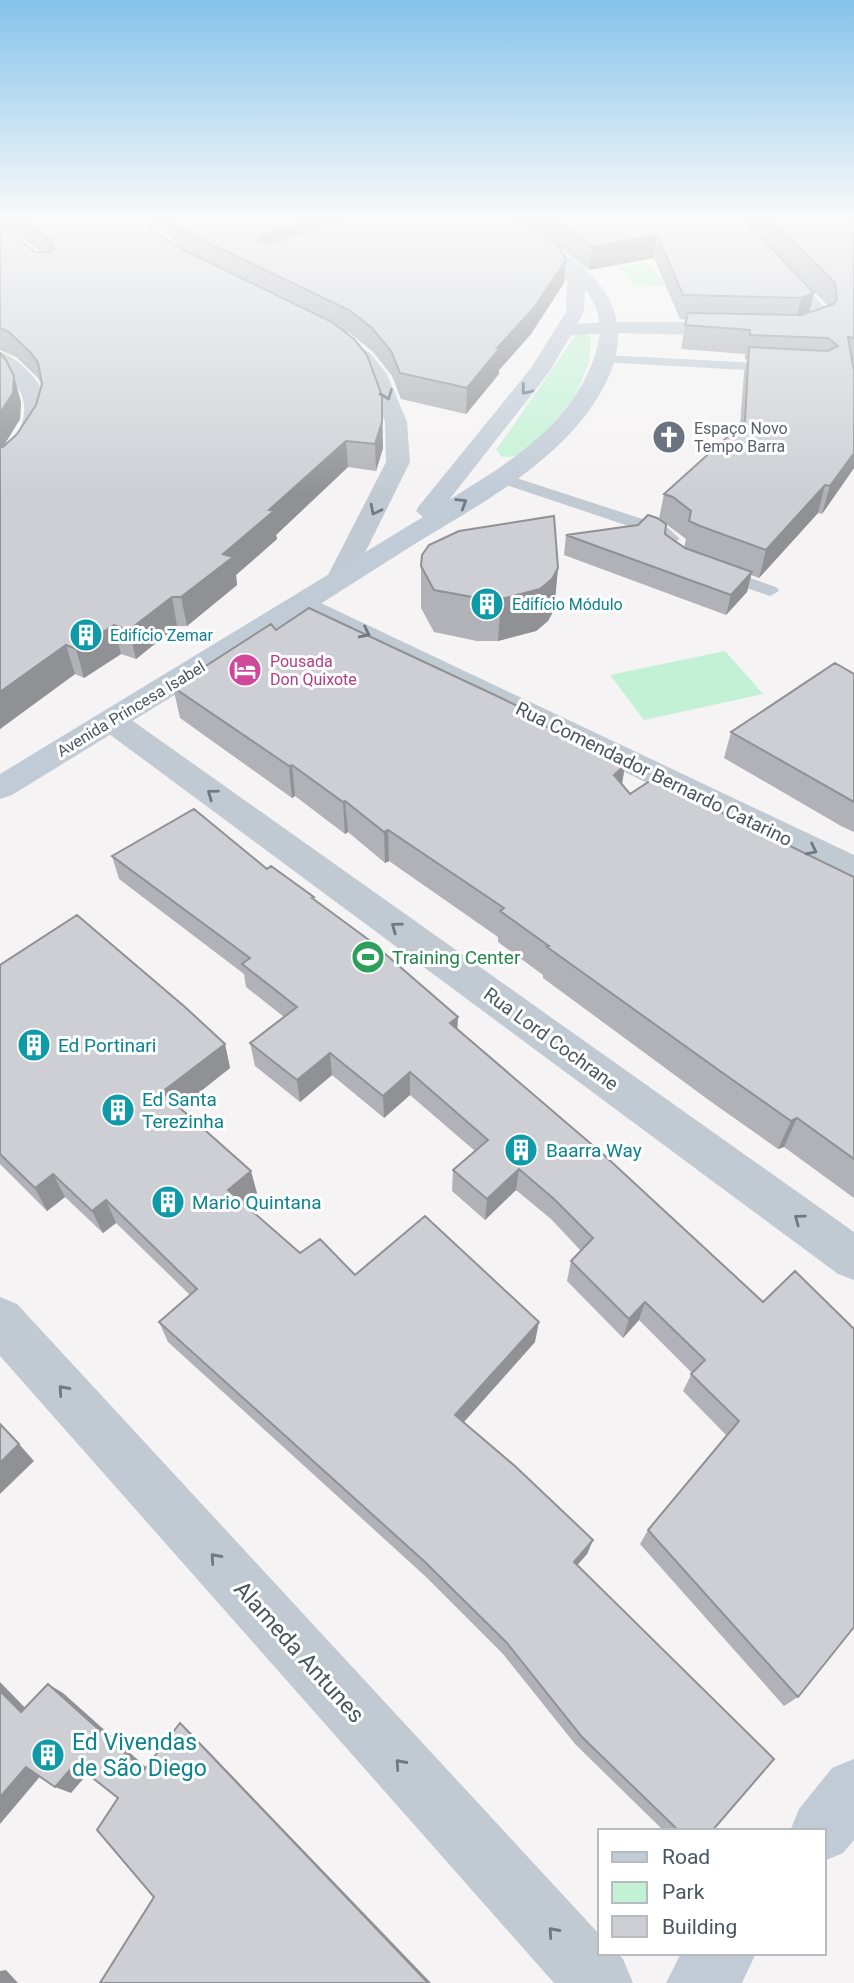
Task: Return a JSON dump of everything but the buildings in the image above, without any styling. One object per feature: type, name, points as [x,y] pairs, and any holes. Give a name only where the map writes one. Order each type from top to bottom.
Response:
[{"type":"main road","name":"Avenida Princesa Isabel","points":[[404,539],[478,451],[540,371],[575,311]]},
{"type":"main road","points":[[605,311],[611,327]]},
{"type":"main road","name":"Avenida Princesa Isabel","points":[[0,788],[303,603],[524,462],[571,418],[588,395],[604,359],[611,327]]},
{"type":"main road","points":[[478,451],[486,459],[497,462],[524,462]]},
{"type":"main road","points":[[823,1829],[854,1790]]},
{"type":"main road","points":[[700,1983],[721,1955]]},
{"type":"street","points":[[564,330],[611,327],[796,331],[820,322],[818,311]]},
{"type":"street","points":[[318,329],[342,341],[364,358],[380,378],[396,422],[398,461],[338,581]]},
{"type":"street","points":[[0,358],[17,370],[34,391],[36,415],[26,440],[0,468]]},
{"type":"street","name":"Rua Comendador Bernardo Catarino","points":[[303,603],[854,870]]},
{"type":"street","name":"Rua Lord Cochrane","points":[[112,721],[854,1259]]},
{"type":"street","name":"Alameda Antunes","points":[[0,1320],[599,1983]]},
{"type":"lane","points":[[604,359],[795,369]]},
{"type":"lane","points":[[501,478],[661,531],[675,541],[672,552],[680,557]]},
{"type":"lane","points":[[699,565],[770,591]]},
{"type":"green space","points":[[576,335],[587,335],[591,338],[589,362],[574,399],[539,439],[518,456],[502,457],[496,450]]},
{"type":"green space","points":[[725,651],[763,694],[644,720],[610,675]]},
{"type":"place","name":"Espaço Novo Tempo Barra","points":[[669,437]]},
{"type":"place","name":"Edifício Módulo","points":[[487,604]]},
{"type":"place","name":"Edifício Zemar","points":[[86,635]]},
{"type":"place","name":"Pousada Don Quixote","points":[[245,670]]},
{"type":"place","name":"Training Center","points":[[368,957]]},
{"type":"place","name":"Ed Portinari","points":[[34,1045]]},
{"type":"place","name":"Ed Santa Terezinha","points":[[118,1110]]},
{"type":"place","name":"Baarra Way","points":[[521,1150]]},
{"type":"place","name":"Mario Quintana","points":[[168,1202]]},
{"type":"place","name":"Ed Vivendas de São Diego","points":[[48,1755]]}]
